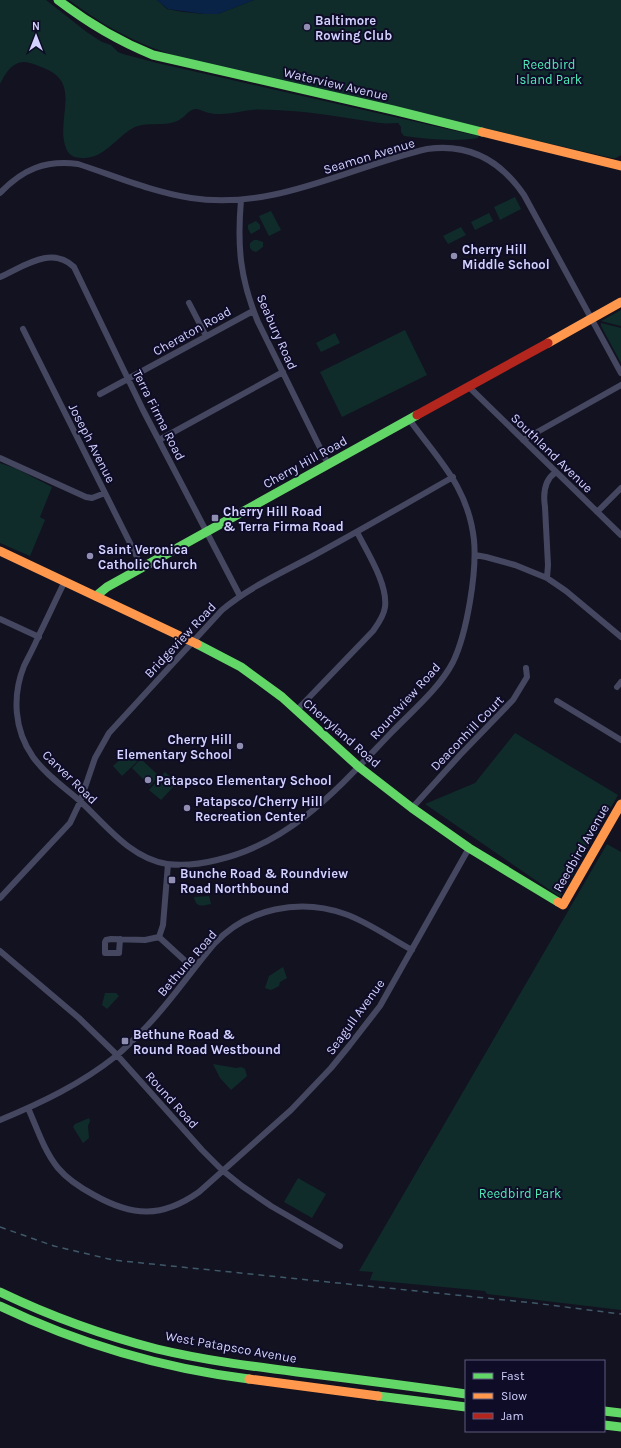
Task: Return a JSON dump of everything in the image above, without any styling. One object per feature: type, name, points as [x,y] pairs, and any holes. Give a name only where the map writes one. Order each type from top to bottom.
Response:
[{"type":"main road","name":"Waterview Avenue","points":[[58,0],[112,37],[154,55],[621,166]]},
{"type":"main road","name":"Cherry Hill Road","points":[[96,596],[107,587],[142,567],[621,302]]},
{"type":"main road","points":[[0,551],[65,580],[96,596]]},
{"type":"main road","name":"Cherryland Road","points":[[96,596],[226,658],[256,677],[282,697],[359,767],[412,808],[469,848],[563,904]]},
{"type":"main road","name":"Reedbird Avenue","points":[[563,904],[621,804]]},
{"type":"main road","name":"West Patapsco Avenue","points":[[0,1292],[46,1313],[82,1326],[179,1354],[282,1370],[465,1394]]},
{"type":"main road","name":"West Patapsco Avenue","points":[[0,1306],[78,1339],[143,1359],[177,1367],[220,1375],[465,1407]]},
{"type":"main road","points":[[605,1411],[621,1413]]},
{"type":"main road","points":[[605,1425],[621,1427]]},
{"type":"street","name":"Seamon Avenue","points":[[0,193],[28,170],[55,163],[67,163],[78,164],[172,195],[207,200],[241,200],[261,198],[295,190],[427,150],[450,148],[475,154],[499,166],[516,183],[621,373]]},
{"type":"street","name":"Seabury Road","points":[[241,200],[238,232],[240,258],[245,287],[253,311],[328,464]]},
{"type":"street","name":"Terra Firma Road","points":[[0,277],[39,259],[49,257],[56,257],[68,261],[77,272],[128,379],[240,596]]},
{"type":"street","points":[[189,303],[206,336]]},
{"type":"street","name":"Cheraton Road","points":[[100,394],[253,311]]},
{"type":"street","name":"Joseph Avenue","points":[[23,329],[142,567]]},
{"type":"street","points":[[159,440],[283,372]]},
{"type":"street","points":[[523,440],[621,385]]},
{"type":"street","name":"Southland Avenue","points":[[468,386],[621,536]]},
{"type":"street","name":"Roundview Road","points":[[168,864],[209,862],[238,855],[275,838],[306,816],[359,767],[436,686],[453,661],[464,631],[473,582],[475,555],[472,530],[468,511],[453,477],[410,418]]},
{"type":"street","points":[[0,458],[86,497],[92,498],[105,493]]},
{"type":"street","points":[[547,578],[546,507],[544,498],[545,487],[549,477],[556,472]]},
{"type":"street","name":"Bridgeview Road","points":[[0,898],[62,834],[74,816],[95,758],[109,733],[222,610],[240,596],[453,477]]},
{"type":"street","points":[[597,512],[621,488]]},
{"type":"street","points":[[296,711],[373,631],[378,624],[385,606],[384,591],[379,577],[357,532]]},
{"type":"street","points":[[475,555],[515,565],[547,578],[566,591],[621,637]]},
{"type":"street","name":"Carver Road","points":[[65,580],[24,666],[20,680],[17,694],[18,722],[22,737],[34,758],[44,769],[120,840],[144,857],[168,864]]},
{"type":"street","points":[[0,619],[39,636]]},
{"type":"street","name":"Deaconhill Court","points":[[412,808],[513,700],[524,683],[526,668]]},
{"type":"street","points":[[557,701],[621,740]]},
{"type":"street","name":"Seagull Avenue","points":[[28,1108],[50,1156],[65,1176],[77,1186],[110,1204],[133,1211],[147,1212],[176,1206],[199,1192],[291,1110],[331,1068],[380,1006],[469,848]]},
{"type":"street","points":[[159,938],[163,925],[168,864]]},
{"type":"street","name":"Bethune Road","points":[[0,1120],[73,1086],[117,1055],[148,1025],[215,944],[236,925],[262,913],[289,907],[317,907],[346,914],[412,950]]},
{"type":"street","points":[[120,939],[145,940],[159,938],[194,969]]},
{"type":"street","name":"Round Road","points":[[0,951],[79,1018],[117,1055],[202,1150],[222,1170],[271,1206],[340,1246]]},
{"type":"green space","points":[[0,0],[46,0],[88,33],[102,42],[111,45],[118,52],[123,54],[478,136],[478,138],[450,140],[404,136],[398,123],[382,123],[301,112],[247,110],[228,114],[216,114],[196,109],[172,123],[144,125],[133,128],[105,150],[92,157],[76,157],[67,151],[63,137],[65,93],[63,84],[57,76],[38,65],[23,62],[15,64],[6,73],[0,84]]},
{"type":"green space","name":"Reedbird Island Park","points":[[69,0],[157,0],[167,9],[183,12],[218,14],[254,0],[621,0],[621,155],[616,158],[612,158],[189,60],[156,49],[126,36],[98,20]]},
{"type":"green space","points":[[515,197],[521,209],[500,220],[494,207]]},
{"type":"green space","points":[[271,211],[281,230],[269,236],[259,216]]},
{"type":"green space","points":[[489,213],[493,221],[475,230],[471,222]]},
{"type":"green space","points":[[256,221],[260,225],[260,229],[251,234],[248,229],[248,225]]},
{"type":"green space","points":[[461,227],[466,235],[448,244],[443,236]]},
{"type":"green space","points":[[257,240],[263,242],[263,247],[256,252],[250,248],[250,243]]},
{"type":"green space","points":[[621,310],[621,326],[601,321],[603,320]]},
{"type":"green space","points":[[601,323],[621,328],[621,363],[601,326]]},
{"type":"green space","points":[[405,330],[427,375],[342,417],[320,372]]},
{"type":"green space","points":[[335,333],[340,343],[321,352],[316,343]]},
{"type":"green space","points":[[0,463],[17,469],[52,487],[40,517],[45,520],[30,556],[0,543]]},
{"type":"green space","points":[[515,733],[618,795],[560,897],[425,804],[475,783]]},
{"type":"green space","points":[[131,749],[140,759],[122,776],[113,766]]},
{"type":"green space","points":[[141,759],[159,776],[150,786],[132,768]]},
{"type":"green space","points":[[165,772],[177,783],[161,800],[149,790]]},
{"type":"green space","name":"Reedbird Park","points":[[607,844],[621,852],[621,1310],[487,1294],[485,1291],[370,1280],[373,1272],[359,1271]]},
{"type":"green space","points":[[209,896],[211,904],[202,906],[196,903],[194,897]]},
{"type":"green space","points":[[283,967],[287,978],[280,982],[279,986],[271,990],[265,988],[269,976]]},
{"type":"green space","points":[[105,993],[116,993],[119,996],[107,1009],[102,1005]]},
{"type":"green space","points":[[213,1064],[236,1068],[241,1067],[245,1069],[247,1076],[231,1090],[220,1078]]},
{"type":"green space","points":[[89,1118],[89,1138],[83,1143],[73,1127],[75,1124]]},
{"type":"green space","points":[[298,1178],[326,1194],[312,1218],[284,1202]]},
{"type":"water","points":[[157,0],[254,0],[218,14],[204,14],[168,9]]},
{"type":"railway","points":[[0,1227],[54,1246],[113,1260],[534,1303],[621,1314]]},
{"type":"traffic: fast","points":[[58,0],[104,31],[153,55],[482,132]]},
{"type":"traffic: fast","points":[[96,596],[107,587],[417,415]]},
{"type":"traffic: fast","points":[[197,644],[241,667],[282,697],[359,767],[412,808],[469,848],[558,902]]},
{"type":"traffic: fast","points":[[0,1292],[57,1317],[96,1331],[137,1344],[174,1353],[244,1365],[465,1394]]},
{"type":"traffic: fast","points":[[0,1306],[60,1332],[122,1353],[184,1368],[249,1379]]},
{"type":"traffic: fast","points":[[378,1396],[465,1407]]},
{"type":"traffic: fast","points":[[605,1411],[621,1413]]},
{"type":"traffic: fast","points":[[605,1425],[621,1427]]},
{"type":"traffic: slow","points":[[482,132],[621,166]]},
{"type":"traffic: slow","points":[[548,343],[621,302]]},
{"type":"traffic: slow","points":[[0,551],[197,644]]},
{"type":"traffic: slow","points":[[558,902],[563,905],[621,804]]},
{"type":"traffic: slow","points":[[249,1379],[378,1396]]},
{"type":"traffic: jam","points":[[417,415],[548,343]]},
{"type":"place","name":"Baltimore Rowing Club","points":[[307,27]]},
{"type":"place","name":"Cherry Hill Middle School","points":[[454,256]]},
{"type":"place","name":"Cherry Hill Road & Terra Firma Road","points":[[215,518]]},
{"type":"place","name":"Saint Veronica Catholic Church","points":[[90,556]]},
{"type":"place","name":"Cherry Hill Elementary School","points":[[240,746]]},
{"type":"place","name":"Patapsco Elementary School","points":[[148,780]]},
{"type":"place","name":"Patapsco/Cherry Hill Recreation Center","points":[[187,808]]},
{"type":"place","name":"Bunche Road & Roundview Road Northbound","points":[[172,880]]},
{"type":"place","name":"Bethune Road & Round Road Westbound","points":[[125,1041]]}]
